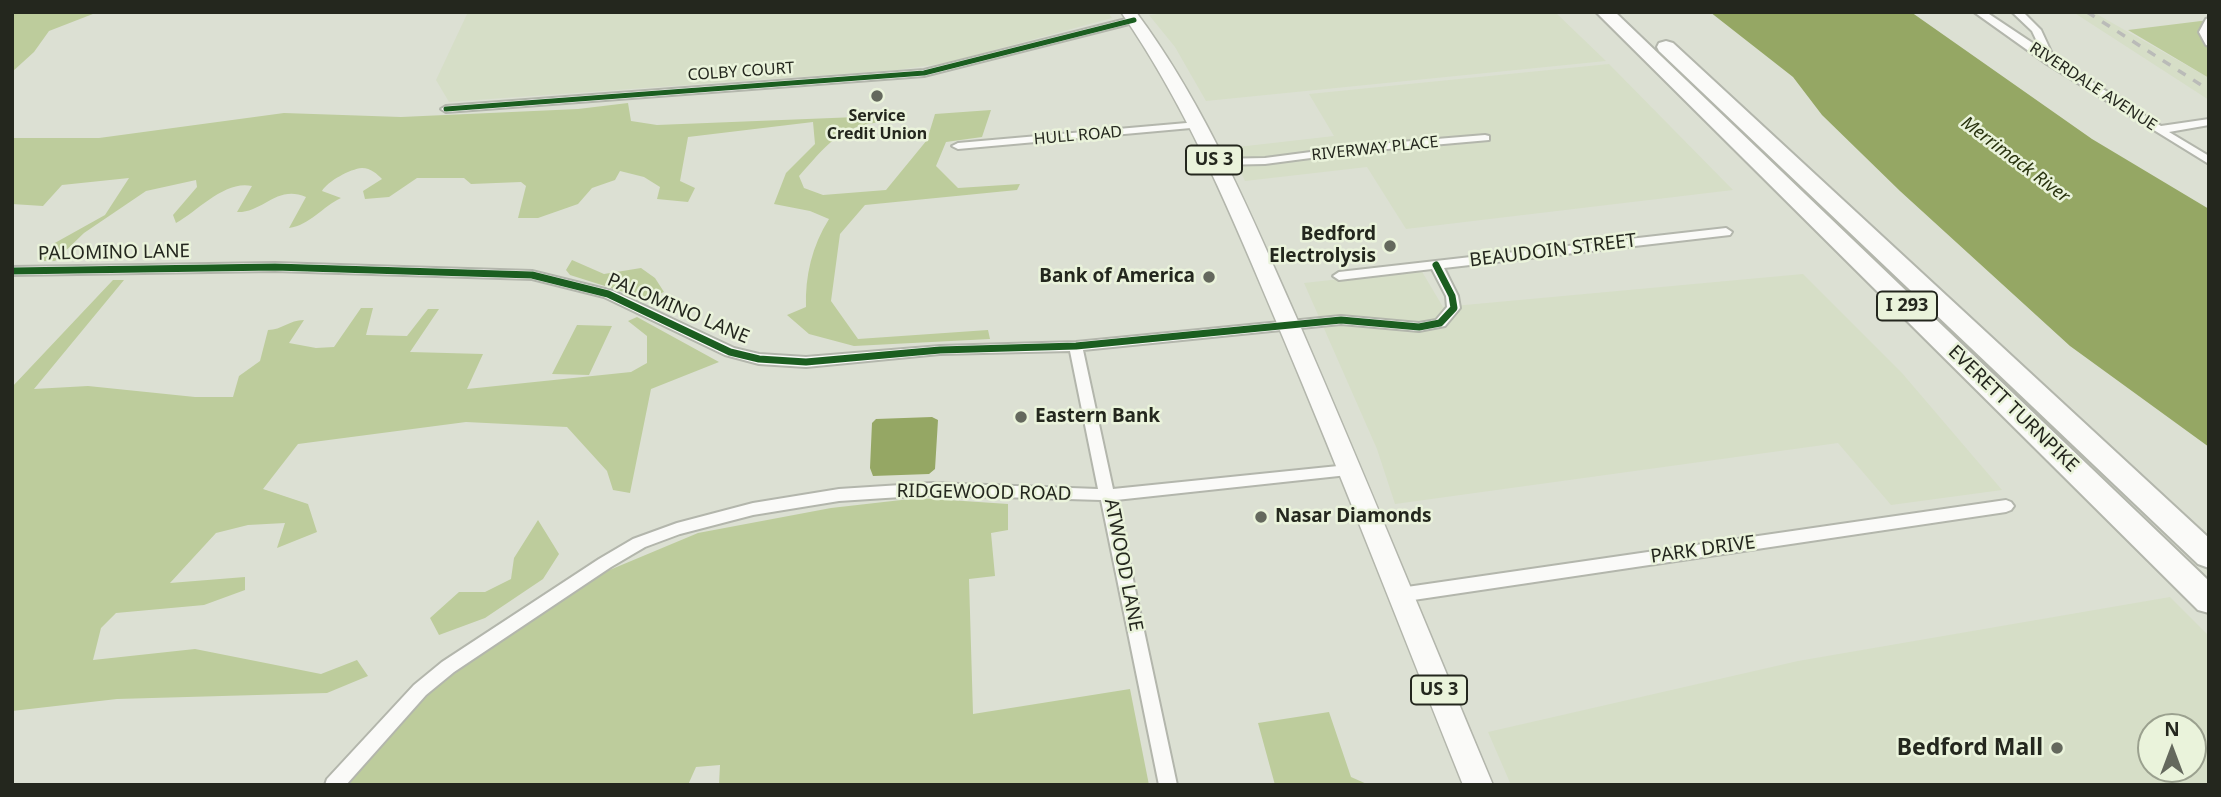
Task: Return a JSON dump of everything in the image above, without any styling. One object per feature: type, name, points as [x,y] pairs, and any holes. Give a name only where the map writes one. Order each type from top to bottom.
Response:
[{"type":"highway","name":"EVERETT TURNPIKE","points":[[1605,12],[2209,601]]},
{"type":"highway","name":"EVERETT TURNPIKE","points":[[1629,12],[2209,556]]},
{"type":"main road","name":"US 3","points":[[1134,20],[1157,51],[1218,167],[1289,326],[1478,785]]},
{"type":"street","name":"RIVERDALE AVENUE","points":[[1979,12],[2052,62],[2209,160]]},
{"type":"street","points":[[2017,12],[2036,30],[2052,62]]},
{"type":"street","name":"COLBY COURT","points":[[446,109],[924,73],[978,63],[1134,20]]},
{"type":"street","points":[[2209,21],[2204,32],[2209,43]]},
{"type":"street","points":[[2159,130],[2209,122]]},
{"type":"street","name":"HULL ROAD","points":[[958,146],[1198,125]]},
{"type":"street","name":"RIVERWAY PLACE","points":[[1218,167],[1364,148],[1485,138]]},
{"type":"street","name":"BEAUDOIN STREET","points":[[1339,276],[1726,232]]},
{"type":"street","name":"PALOMINO LANE","points":[[12,271],[275,267],[532,275],[608,294],[730,352],[774,361],[823,361],[940,350],[1076,346],[1348,320],[1410,327],[1440,323],[1451,315],[1454,306],[1436,265]]},
{"type":"street","name":"ATWOOD LANE","points":[[1076,346],[1168,785]]},
{"type":"street","name":"RIDGEWOOD ROAD","points":[[334,785],[420,690],[448,667],[605,563],[639,543],[677,529],[753,509],[880,492],[945,489],[1109,495],[1349,470]]},
{"type":"street","name":"PARK DRIVE","points":[[1400,595],[2006,506]]},
{"type":"shaded area","points":[[12,12],[98,12],[49,31],[34,52],[12,72]]},
{"type":"shaded area","points":[[468,12],[1108,12],[1112,18],[946,63],[897,70],[449,102],[436,80]]},
{"type":"shaded area","points":[[1178,12],[1555,12],[1606,61],[1206,101],[1175,47],[1149,15]]},
{"type":"shaded area","points":[[2073,12],[2093,12],[2209,78],[2209,100]]},
{"type":"shaded area","points":[[2209,20],[2209,78],[2128,30]]},
{"type":"shaded area","points":[[1609,64],[1733,190],[1406,229],[1367,167],[1245,181],[1229,148],[1334,136],[1309,94]]},
{"type":"shaded area","points":[[628,103],[631,121],[657,125],[882,116],[883,122],[856,127],[835,139],[799,176],[804,188],[823,195],[886,190],[927,140],[935,114],[991,110],[982,137],[946,142],[936,166],[958,188],[1020,184],[1017,190],[865,205],[840,234],[831,301],[858,339],[988,330],[990,339],[854,346],[809,334],[787,315],[806,307],[811,262],[829,219],[810,211],[774,204],[786,173],[815,144],[813,122],[688,137],[680,181],[695,188],[688,202],[657,199],[660,187],[644,177],[620,171],[615,180],[592,188],[578,204],[538,218],[518,218],[526,186],[521,182],[471,184],[464,178],[417,178],[389,197],[365,199],[363,191],[382,179],[371,170],[362,168],[329,183],[322,191],[341,198],[310,220],[296,226],[289,228],[306,197],[287,194],[255,208],[237,212],[252,186],[242,185],[212,197],[176,223],[173,215],[197,187],[196,180],[146,191],[84,233],[55,261],[41,261],[53,244],[105,215],[129,178],[62,185],[43,206],[12,204],[12,138],[99,138],[284,113],[401,117],[578,109]]},
{"type":"shaded area","points":[[572,260],[604,274],[641,268],[655,278],[664,292],[646,299],[570,275],[566,270]]},
{"type":"shaded area","points":[[1421,270],[1443,307],[1803,274],[1902,373],[2002,490],[1891,505],[1838,443],[1395,504],[1377,449],[1304,283]]},
{"type":"shaded area","points":[[113,280],[124,280],[34,389],[88,386],[195,397],[233,397],[239,376],[260,361],[268,330],[304,320],[289,343],[316,348],[334,347],[361,308],[373,308],[366,335],[407,336],[428,309],[439,309],[410,352],[483,354],[467,389],[631,372],[647,363],[647,336],[628,321],[637,317],[719,362],[651,389],[630,493],[613,490],[607,471],[567,427],[466,422],[298,444],[263,489],[308,504],[317,532],[277,548],[285,523],[248,525],[216,533],[170,583],[245,577],[245,590],[204,605],[116,613],[101,628],[93,660],[195,649],[321,674],[357,660],[368,676],[327,693],[117,699],[12,711],[12,387]]},
{"type":"shaded area","points":[[577,325],[612,326],[589,375],[552,374]]},
{"type":"shaded area","points":[[919,498],[1008,504],[1008,530],[991,533],[995,576],[969,579],[973,714],[1130,689],[1149,785],[719,785],[720,765],[696,767],[688,785],[348,785],[420,699],[496,643],[600,574],[698,533],[831,508]]},
{"type":"shaded area","points":[[538,520],[559,554],[543,579],[485,618],[439,635],[430,618],[459,592],[485,592],[511,579],[514,558]]},
{"type":"shaded area","name":"Bedford Mall","points":[[2170,597],[2209,636],[2209,785],[1511,785],[1488,732],[1798,661]]},
{"type":"shaded area","points":[[1329,712],[1351,777],[1369,785],[1275,785],[1258,723]]},
{"type":"water","name":"Merrimack River","points":[[1710,12],[1911,12],[2092,139],[2209,209],[2209,447],[2070,346],[1900,191],[1822,115],[1793,77]]},
{"type":"water","points":[[932,417],[938,420],[935,469],[929,474],[873,476],[870,468],[872,423],[876,419]]},
{"type":"railway","points":[[2087,12],[2209,90]]},
{"type":"cycle path","points":[[446,109],[924,73],[1134,20]]},
{"type":"cycle path","points":[[12,271],[275,267],[532,275],[608,294],[730,352],[759,359],[806,362],[940,350],[1076,346],[1341,320],[1419,327],[1440,323],[1454,308],[1452,296],[1436,265]]},
{"type":"place","name":"Service Credit Union","points":[[877,96]]},
{"type":"place","name":"Bedford Electrolysis","points":[[1390,246]]},
{"type":"place","name":"Bank of America","points":[[1209,277]]},
{"type":"place","name":"Eastern Bank","points":[[1021,417]]},
{"type":"place","name":"Nasar Diamonds","points":[[1261,517]]},
{"type":"place","name":"Bedford Mall","points":[[2057,748]]}]
